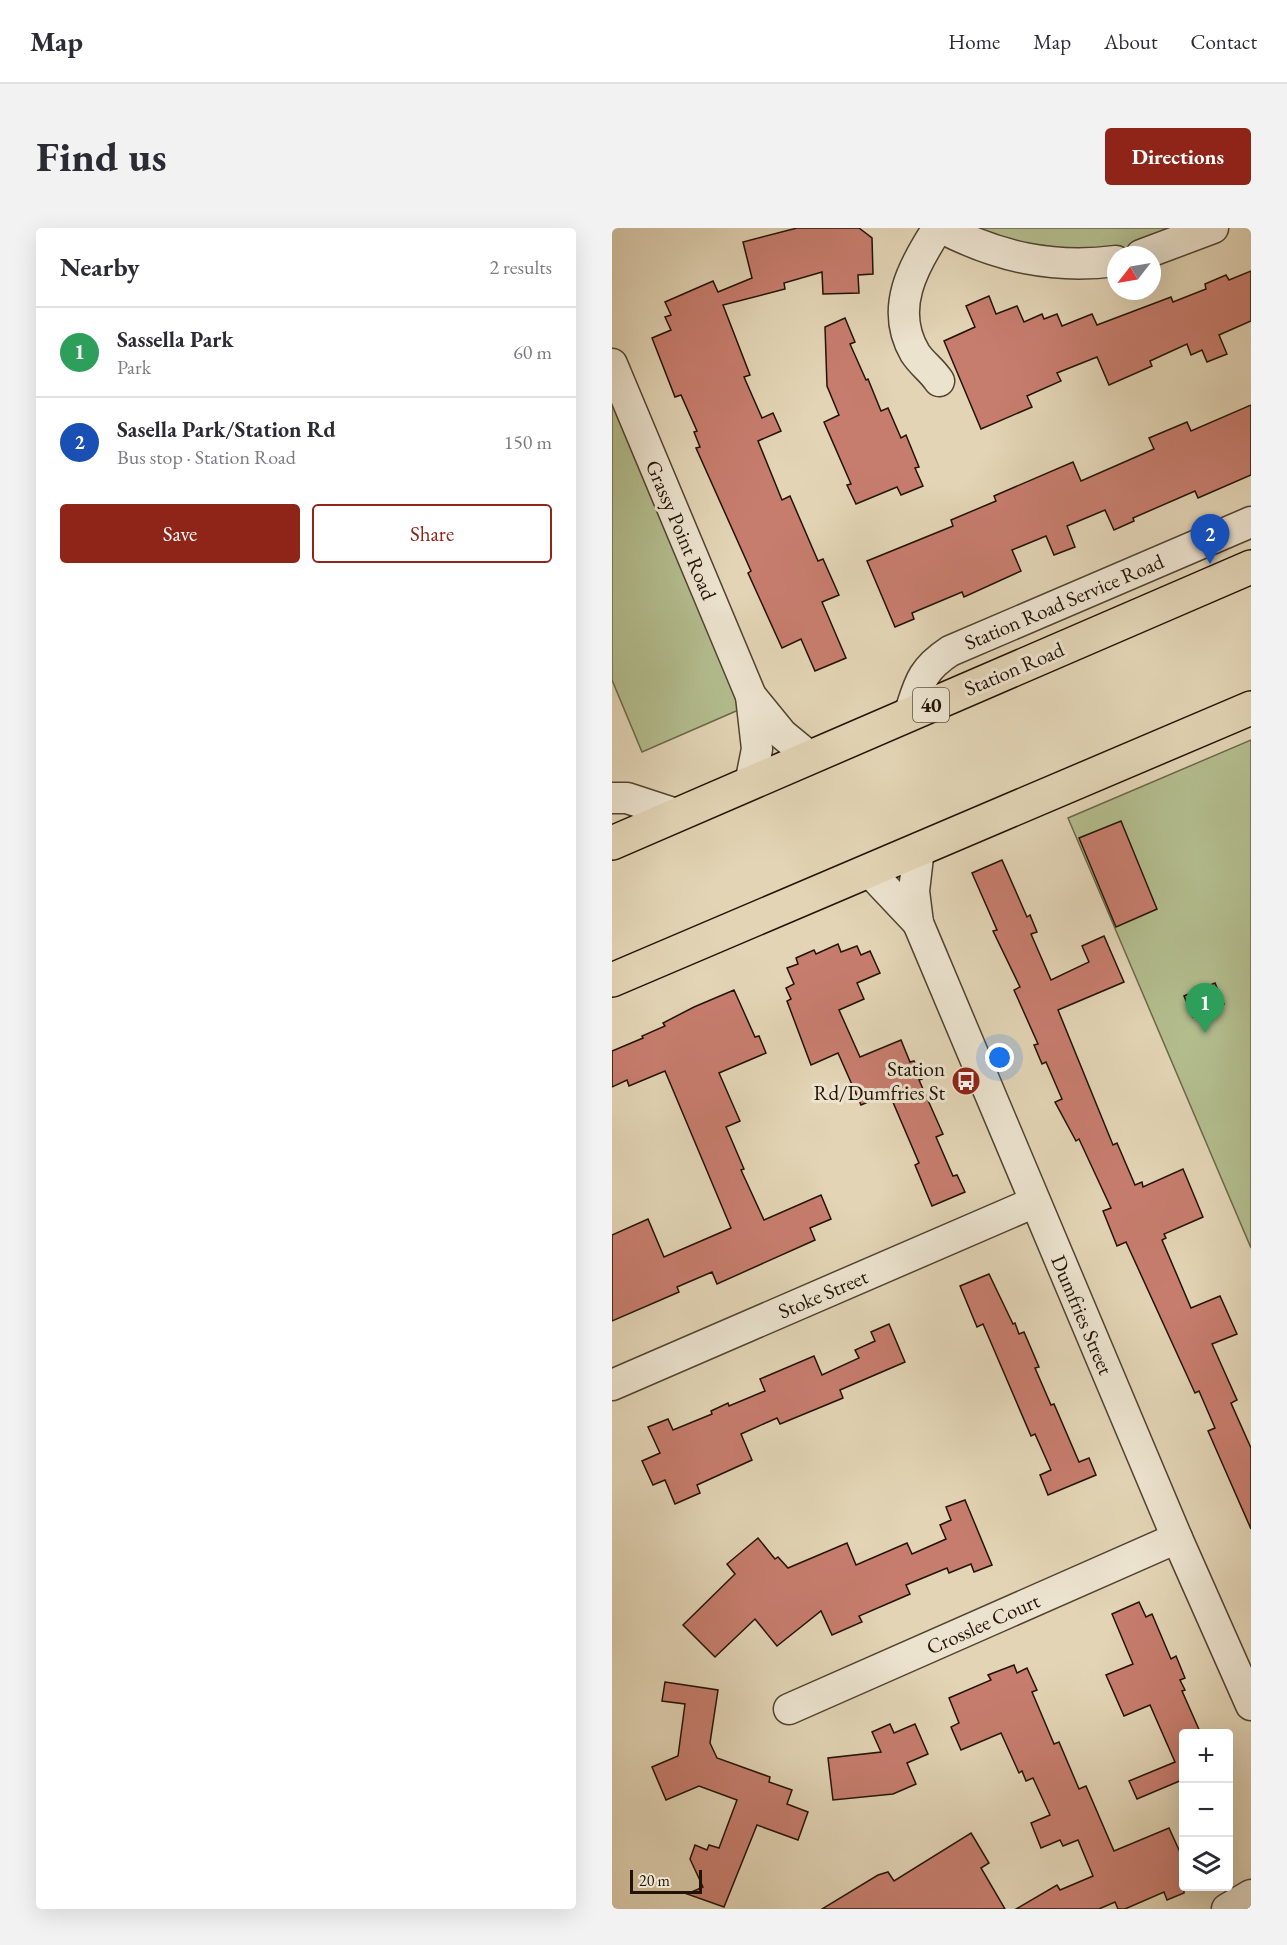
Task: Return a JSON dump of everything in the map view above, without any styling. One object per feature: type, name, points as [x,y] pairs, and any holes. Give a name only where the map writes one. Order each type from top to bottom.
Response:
[{"type":"main road","name":"Station Road","points":[[612,843],[1251,567]]},
{"type":"main road","points":[[612,980],[1251,708]]},
{"type":"street","points":[[939,381],[915,354],[907,336],[902,314],[914,271],[940,228],[994,251],[1032,261],[1087,265],[1107,262]]},
{"type":"street","points":[[1161,247],[1212,228]]},
{"type":"street","name":"Grassy Point Road","points":[[612,364],[751,696],[782,734],[810,758]]},
{"type":"street","name":"Station Road Service Road","points":[[909,715],[921,677],[931,664],[950,651],[1251,522]]},
{"type":"street","name":"Grassy Point Road","points":[[750,784],[756,749],[751,696]]},
{"type":"street","points":[[612,798],[627,798],[680,815]]},
{"type":"street","name":"Dumfries Street","points":[[919,849],[914,891],[918,923],[1177,1538],[1251,1705]]},
{"type":"street","name":"Dumfries Street","points":[[868,870],[918,923]]},
{"type":"street","name":"Stoke Street","points":[[612,1385],[1035,1203]]},
{"type":"street","name":"Crosslee Court","points":[[789,1709],[1177,1538]]},
{"type":"street","points":[[1227,1909],[1251,1895]]},
{"type":"green space","points":[[962,228],[1186,228],[1134,246],[1107,246],[1107,252],[1091,254],[1052,255],[1006,245]]},
{"type":"green space","points":[[612,396],[743,708],[642,752],[612,680]]},
{"type":"green space","points":[[1251,740],[1251,1248],[1068,818]]},
{"type":"building","points":[[797,228],[859,228],[872,238],[873,274],[858,275],[859,293],[823,294],[822,272],[784,283],[785,289],[723,305],[750,375],[744,377],[762,418],[773,413],[781,431],[758,441],[782,500],[790,496],[818,561],[823,559],[839,595],[822,602],[846,658],[815,671],[801,639],[782,648],[748,573],[751,571],[696,448],[700,447],[694,432],[697,431],[681,395],[675,397],[652,338],[671,330],[665,317],[671,315],[665,302],[713,281],[718,292],[752,278],[743,242]]},
{"type":"building","points":[[1251,271],[1251,321],[1219,335],[1227,354],[1207,362],[1202,350],[1191,355],[1187,344],[1150,361],[1152,366],[1109,385],[1097,357],[1057,373],[1061,381],[1027,396],[1032,407],[981,429],[944,341],[975,327],[966,306],[989,296],[996,314],[1017,306],[1024,322],[1042,314],[1044,319],[1057,314],[1062,326],[1092,314],[1097,325],[1171,297],[1173,302],[1206,289],[1205,284],[1226,275],[1229,280]]},
{"type":"building","points":[[845,318],[855,342],[850,344],[866,380],[868,379],[881,411],[888,408],[901,438],[906,435],[919,467],[915,468],[923,486],[901,495],[897,487],[856,504],[847,485],[851,484],[824,422],[839,415],[827,386],[825,327]]},
{"type":"building","points":[[1251,405],[1251,475],[1198,498],[1195,491],[1133,518],[1134,521],[1114,530],[1105,510],[1067,526],[1075,547],[1054,555],[1046,536],[1012,550],[1021,571],[964,597],[962,592],[912,613],[914,619],[895,627],[867,561],[953,526],[951,520],[996,501],[994,496],[1073,462],[1081,481],[1154,449],[1149,438],[1187,422],[1191,431]]},
{"type":"building","points":[[1121,821],[1157,909],[1116,927],[1079,838]]},
{"type":"building","points":[[1002,860],[1027,917],[1030,915],[1037,932],[1031,934],[1051,980],[1089,962],[1082,946],[1104,936],[1124,982],[1058,1010],[1113,1145],[1117,1143],[1135,1185],[1142,1182],[1143,1187],[1183,1169],[1203,1217],[1164,1234],[1166,1238],[1162,1240],[1191,1308],[1220,1296],[1237,1334],[1212,1344],[1237,1400],[1231,1403],[1251,1448],[1251,1529],[1208,1431],[1215,1428],[1199,1391],[1195,1393],[1126,1242],[1117,1246],[1103,1211],[1111,1208],[1079,1139],[1076,1141],[1055,1102],[1062,1099],[1046,1062],[1042,1064],[1034,1045],[1038,1044],[1014,990],[1020,987],[993,931],[997,930],[972,873]]},
{"type":"building","points":[[838,944],[841,952],[857,946],[861,955],[870,951],[880,973],[857,983],[864,999],[839,1010],[860,1057],[901,1040],[910,1062],[914,1061],[922,1079],[919,1080],[943,1134],[936,1137],[953,1176],[957,1175],[965,1192],[932,1206],[915,1165],[919,1163],[889,1093],[861,1105],[838,1053],[811,1065],[787,1001],[791,999],[786,988],[794,984],[787,968],[798,964],[796,958],[814,950],[816,954]]},
{"type":"building","points":[[1215,983],[1224,1004],[1193,1017],[1184,996]]},
{"type":"building","points":[[734,990],[755,1037],[759,1036],[766,1053],[719,1073],[740,1121],[726,1127],[744,1169],[741,1170],[764,1220],[821,1195],[831,1219],[810,1228],[815,1240],[717,1284],[712,1272],[677,1287],[679,1292],[612,1321],[612,1235],[648,1219],[664,1257],[731,1228],[665,1071],[629,1086],[627,1080],[612,1087],[612,1051],[643,1038],[642,1036],[665,1026],[663,1023],[694,1007]]},
{"type":"building","points":[[989,1274],[1019,1334],[1024,1332],[1039,1367],[1035,1368],[1051,1405],[1054,1404],[1079,1462],[1089,1458],[1096,1475],[1048,1495],[1040,1475],[1051,1470],[1035,1434],[1031,1436],[983,1324],[977,1327],[960,1286]]},
{"type":"building","points":[[889,1324],[905,1362],[840,1390],[843,1398],[780,1424],[777,1418],[741,1434],[752,1460],[697,1485],[700,1493],[675,1504],[665,1480],[653,1485],[642,1461],[660,1453],[648,1427],[668,1419],[673,1430],[712,1414],[711,1411],[728,1403],[729,1406],[765,1391],[760,1379],[814,1356],[822,1375],[859,1358],[855,1350],[875,1341],[871,1332]]},
{"type":"building","points":[[965,1500],[992,1565],[974,1572],[971,1564],[949,1573],[947,1568],[906,1585],[910,1594],[859,1616],[862,1622],[832,1635],[821,1611],[777,1646],[755,1619],[715,1657],[683,1625],[735,1574],[727,1564],[758,1538],[775,1559],[778,1557],[788,1568],[847,1543],[856,1565],[907,1543],[912,1554],[946,1539],[940,1525],[951,1520],[946,1507]]},
{"type":"building","points":[[1139,1602],[1146,1617],[1152,1614],[1171,1659],[1176,1656],[1185,1678],[1180,1680],[1185,1690],[1182,1691],[1199,1729],[1179,1729],[1179,1781],[1137,1799],[1129,1781],[1175,1762],[1150,1705],[1124,1716],[1106,1675],[1133,1664],[1112,1614]]},
{"type":"building","points":[[1014,1665],[1017,1673],[1027,1668],[1037,1690],[1032,1692],[1054,1744],[1059,1742],[1079,1789],[1086,1786],[1114,1851],[1169,1828],[1179,1850],[1179,1891],[1184,1891],[1184,1893],[1167,1900],[1164,1892],[1125,1909],[1118,1909],[1115,1902],[1099,1909],[1016,1909],[1057,1885],[1060,1890],[1093,1876],[1078,1840],[1063,1846],[1060,1840],[1041,1848],[1031,1823],[1050,1815],[1033,1778],[1026,1781],[1022,1771],[1019,1773],[1001,1733],[961,1750],[951,1727],[959,1723],[949,1698],[991,1680],[988,1675]]},
{"type":"building","points":[[665,1682],[718,1690],[710,1743],[717,1758],[770,1777],[769,1782],[792,1790],[787,1804],[808,1812],[798,1840],[757,1825],[724,1907],[687,1894],[703,1887],[690,1859],[695,1845],[707,1850],[709,1845],[719,1848],[737,1800],[699,1786],[666,1800],[652,1767],[678,1756],[685,1704],[662,1701]]},
{"type":"building","points":[[890,1724],[894,1733],[915,1724],[928,1754],[907,1763],[916,1784],[893,1794],[833,1800],[828,1758],[881,1752],[872,1732]]},
{"type":"building","points":[[971,1833],[989,1863],[981,1868],[1005,1909],[822,1909],[878,1875],[888,1872],[894,1881]]},
{"type":"place","name":"Sasella Park/Station Rd","points":[[1210,564]]},
{"type":"place","name":"Sassella Park","points":[[1205,1033]]},
{"type":"place","name":"Station Rd/Dumfries St","points":[[966,1081]]}]
